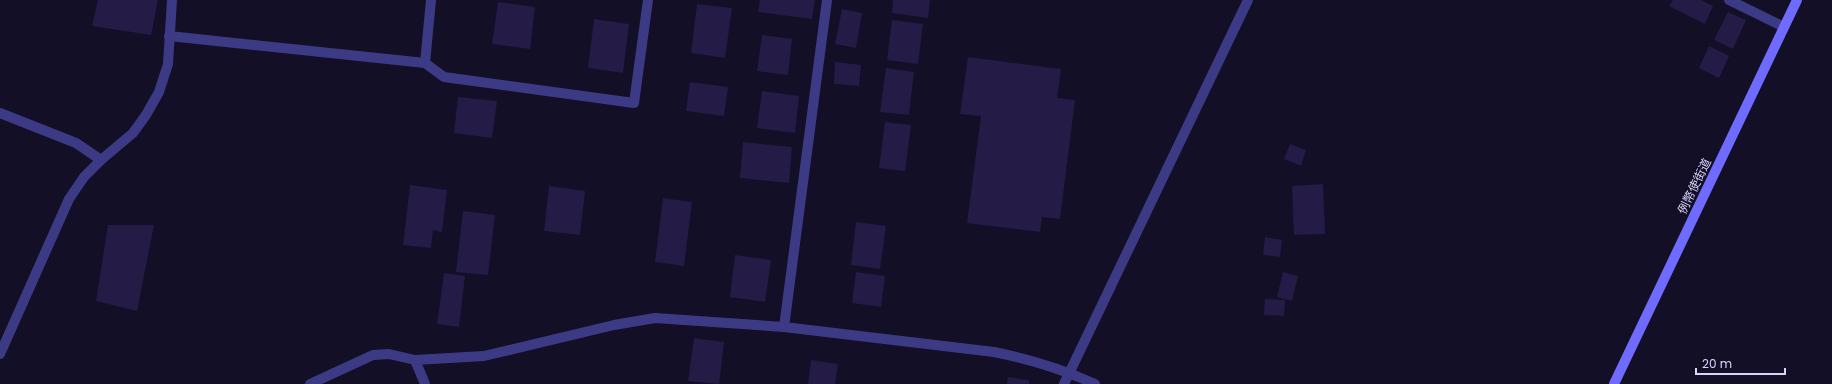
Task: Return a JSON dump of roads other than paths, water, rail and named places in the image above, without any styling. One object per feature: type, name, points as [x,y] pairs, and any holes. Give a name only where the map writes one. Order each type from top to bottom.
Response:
[{"type":"main road","name":"例幣使街道","points":[[1614,384],[1797,0]]},
{"type":"street","points":[[0,354],[69,199],[84,177],[101,160],[133,133],[146,115],[159,92],[168,64],[172,0]]},
{"type":"street","points":[[425,62],[431,0]]},
{"type":"street","points":[[170,36],[425,62],[444,77],[634,102],[648,0]]},
{"type":"street","points":[[784,327],[827,0]]},
{"type":"street","points":[[1064,384],[1248,0]]},
{"type":"street","points":[[1729,0],[1784,27]]},
{"type":"street","points":[[0,113],[76,142],[101,160]]},
{"type":"street","points":[[310,384],[373,355],[389,354],[414,360],[484,356],[614,324],[655,318],[784,327],[994,352],[1022,358],[1069,372],[1095,384]]},
{"type":"street","points":[[414,360],[425,384]]}]
